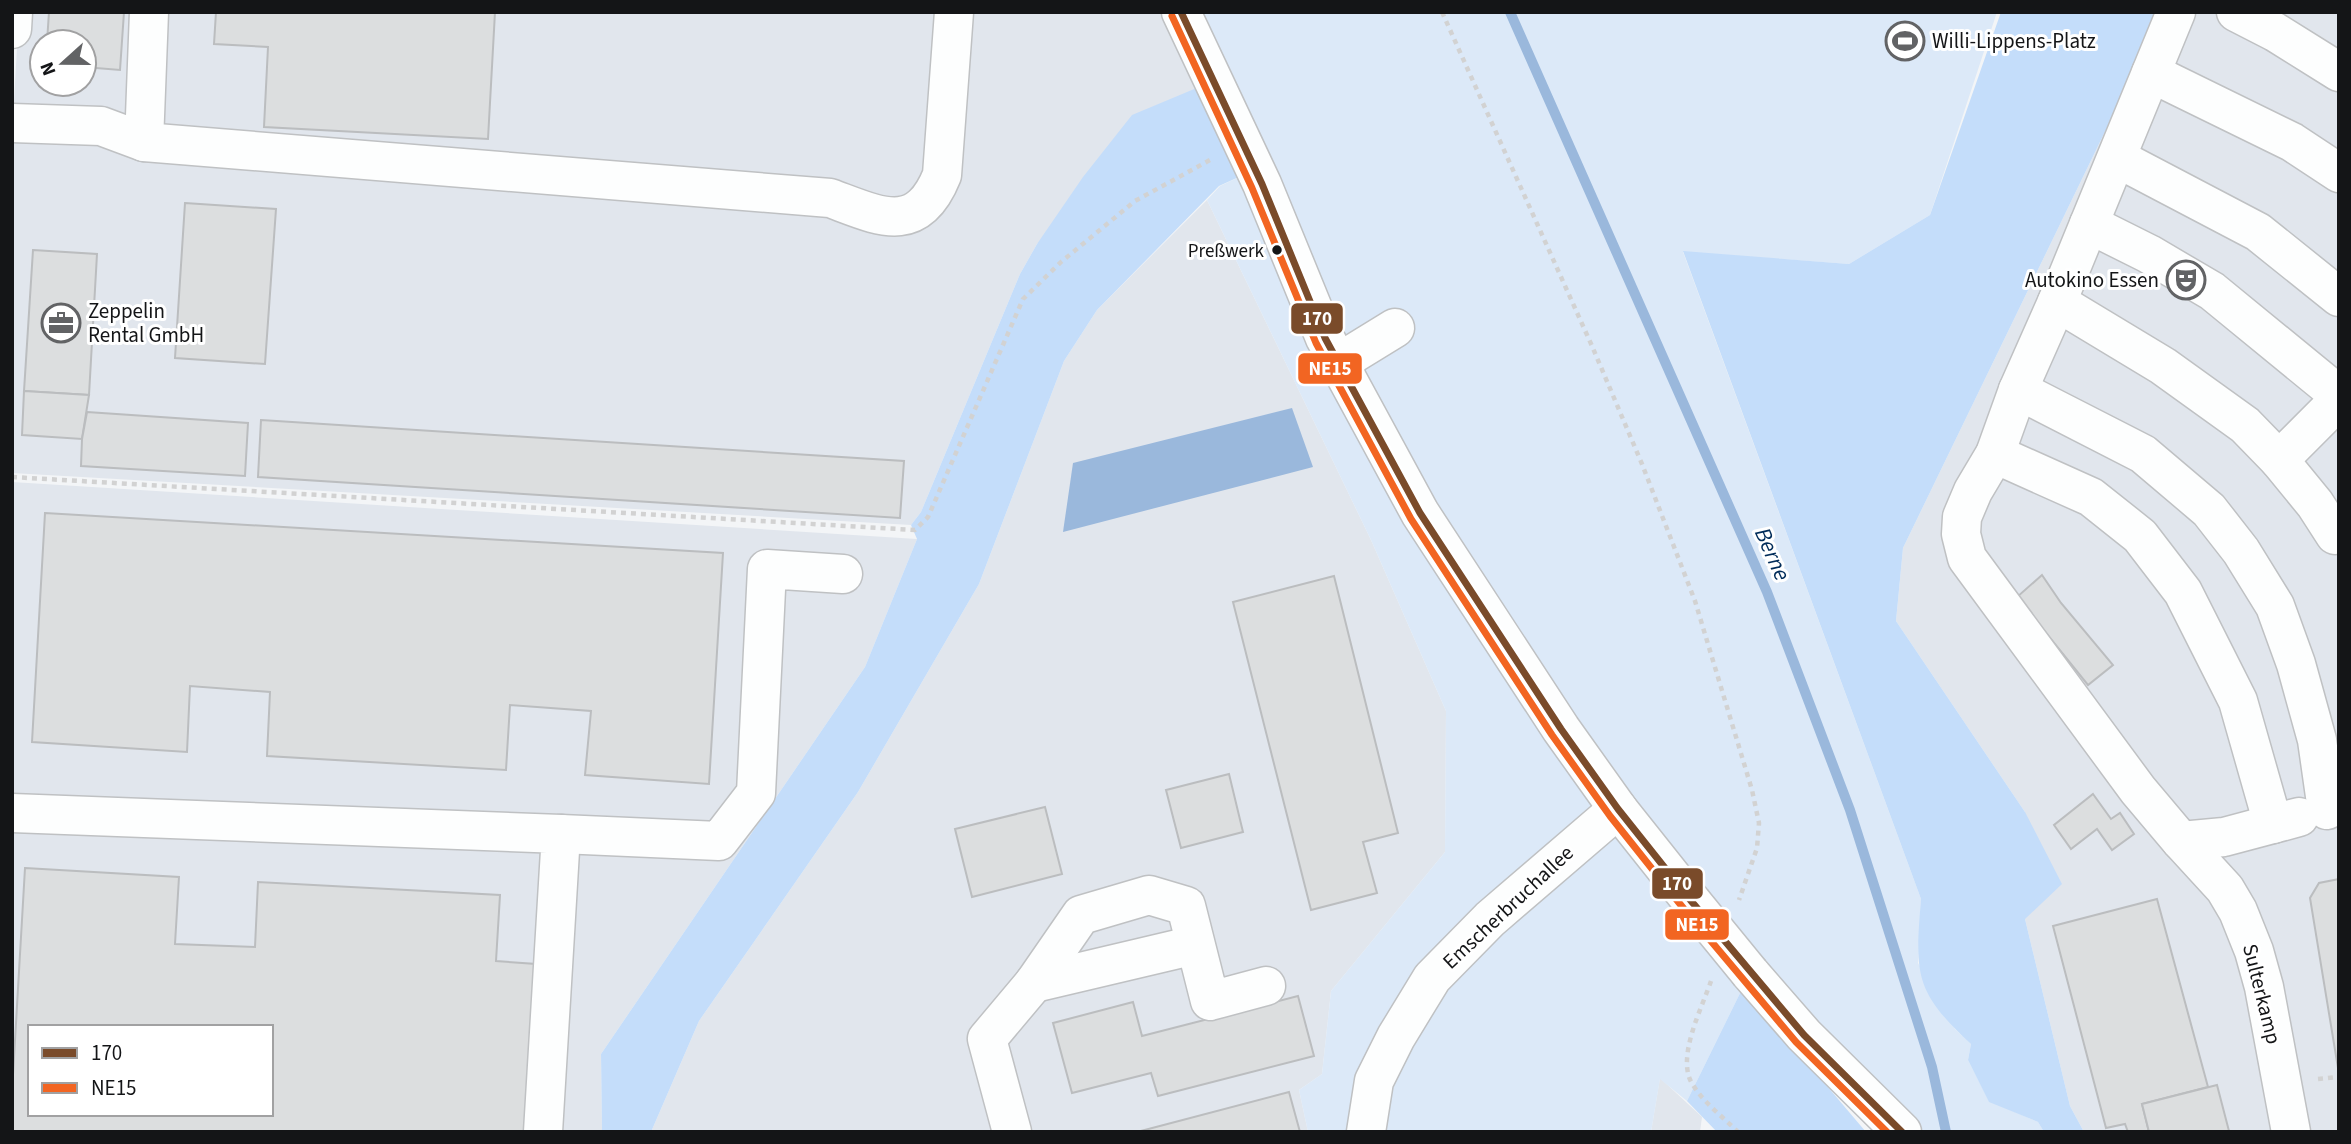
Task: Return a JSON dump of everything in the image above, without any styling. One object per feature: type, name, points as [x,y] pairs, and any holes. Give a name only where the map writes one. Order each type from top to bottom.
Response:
[{"type":"street","points":[[12,29],[13,12]]},
{"type":"street","points":[[144,142],[149,12]]},
{"type":"street","points":[[12,123],[101,127],[144,142],[830,198],[866,212],[895,219],[917,211],[934,194],[942,175],[954,12]]},
{"type":"street","points":[[1181,12],[1262,184],[1325,338],[1420,513],[1618,809],[1692,902],[1732,972],[1804,1035],[1902,1132]]},
{"type":"street","name":"Sulterkamp","points":[[2176,12],[2018,390],[1995,454],[1973,491],[1962,517],[1961,534],[1967,558],[2138,790],[2225,889],[2238,911],[2254,951],[2266,1000],[2291,1132]]},
{"type":"street","points":[[2236,12],[2275,32],[2339,72]]},
{"type":"street","points":[[2151,73],[2292,142],[2339,173]]},
{"type":"street","points":[[2117,158],[2258,232],[2339,297]]},
{"type":"street","points":[[2089,224],[2149,254],[2212,291],[2339,398],[2279,460]]},
{"type":"street","points":[[2057,302],[2174,373],[2245,425],[2279,460],[2338,537]]},
{"type":"street","points":[[1338,363],[1395,328]]},
{"type":"street","points":[[2018,390],[2143,454],[2209,510],[2241,551],[2275,606],[2296,664],[2333,809],[2224,837],[2194,854]]},
{"type":"street","points":[[1995,454],[2091,496],[2140,536],[2183,593],[2238,701],[2273,824]]},
{"type":"street","points":[[12,813],[719,841],[756,793],[767,569],[843,574]]},
{"type":"street","name":"Emscherbruchallee","points":[[1366,1132],[1374,1081],[1396,1037],[1432,978],[1490,919],[1618,809]]},
{"type":"street","points":[[543,1132],[561,834]]},
{"type":"street","points":[[1012,1132],[987,1039],[1034,983],[1080,915],[1149,895],[1186,906],[1210,1001],[1266,986]]},
{"type":"street","points":[[1034,983],[1195,945]]},
{"type":"path","points":[[1442,12],[1587,334],[1642,464],[1695,601],[1752,790],[1759,823],[1757,848],[1736,908]]},
{"type":"path","points":[[12,477],[915,530],[928,517],[1023,299],[1061,262],[1135,201],[1243,142]]},
{"type":"path","points":[[1732,972],[1688,1048],[1687,1070],[1691,1083],[1704,1099],[1738,1132]]},
{"type":"shaded area","name":"Zeppelin Rental GmbH","points":[[19,12],[1177,12],[1211,82],[1037,244],[1020,274],[921,512],[911,525],[12,473],[12,136]]},
{"type":"shaded area","points":[[1184,12],[1997,12],[1930,215],[1849,264],[1683,252],[1921,899],[1918,963],[1955,1029],[1971,1044],[1968,1060],[1989,1101],[2038,1122],[2044,1132],[1907,1132],[1753,970],[1423,512]]},
{"type":"shaded area","points":[[2001,12],[2163,12],[1903,548],[1896,621],[2025,812],[2062,884],[2025,919],[2070,1106],[2084,1132],[2044,1132],[2038,1122],[1989,1102],[1968,1060],[1971,1044],[1938,1010],[1922,980],[1918,946],[1921,899],[1683,251],[1849,264],[1930,215]]},
{"type":"shaded area","name":"Autokino Essen","points":[[2163,12],[2339,12],[2339,1132],[2084,1132],[2070,1106],[2025,919],[2025,812],[1896,621],[1903,548]]},
{"type":"shaded area","points":[[1211,82],[1252,171],[1219,186],[1097,310],[1064,361],[979,584],[858,792],[699,1021],[651,1132],[602,1132],[601,1054],[865,667],[917,539],[911,525],[921,512],[1020,274],[1037,244],[1083,177],[1132,115]]},
{"type":"shaded area","points":[[1252,171],[1285,251],[1612,808],[1488,915],[1360,1132],[1308,1132],[1299,1090],[1322,1074],[1331,991],[1445,852],[1446,711],[1371,540],[1207,200],[1220,186]]},
{"type":"shaded area","points":[[1207,200],[1371,540],[1446,711],[1445,852],[1331,991],[1322,1074],[1299,1090],[1308,1132],[651,1132],[699,1021],[858,792],[979,584],[1064,361],[1097,310]]},
{"type":"shaded area","points":[[1292,408],[1313,467],[1063,532],[1073,463]]},
{"type":"shaded area","points":[[12,482],[917,539],[865,667],[601,1054],[602,1132],[12,1132]]},
{"type":"shaded area","points":[[1617,820],[1746,981],[1687,1101],[1660,1079],[1651,1132],[1375,1132],[1384,1081],[1440,981]]},
{"type":"shaded area","points":[[1746,981],[1799,1053],[1866,1132],[1717,1132],[1687,1101]]},
{"type":"shaded area","points":[[1660,1078],[1702,1117],[1700,1132],[1651,1132]]},
{"type":"building","points":[[49,12],[124,12],[120,70],[98,68],[98,28],[48,28]]},
{"type":"building","points":[[216,12],[495,12],[488,139],[264,127],[268,47],[214,44]]},
{"type":"building","points":[[185,203],[276,209],[265,364],[175,358]]},
{"type":"building","name":"Zeppelin Rental GmbH","points":[[33,250],[97,254],[89,395],[24,391]]},
{"type":"building","points":[[24,391],[89,395],[82,439],[22,435]]},
{"type":"building","points":[[87,412],[248,423],[245,476],[81,466]]},
{"type":"building","points":[[261,420],[904,461],[900,518],[258,477]]},
{"type":"building","points":[[45,513],[723,553],[709,784],[585,775],[591,711],[510,705],[506,770],[267,756],[270,692],[190,686],[187,752],[32,742]]},
{"type":"building","points":[[2042,575],[2061,603],[2113,665],[2088,685],[2017,597]]},
{"type":"building","points":[[1334,576],[1398,833],[1363,842],[1377,893],[1311,910],[1233,602]]},
{"type":"building","points":[[1229,774],[1243,832],[1181,848],[1166,790]]},
{"type":"building","points":[[2093,794],[2111,819],[2120,813],[2134,834],[2112,850],[2097,829],[2071,849],[2054,825]]},
{"type":"building","points":[[1045,807],[1062,874],[972,897],[955,829]]},
{"type":"building","points":[[25,868],[179,877],[175,944],[255,947],[258,882],[500,895],[496,961],[536,964],[527,1132],[12,1132]]},
{"type":"building","points":[[2339,879],[2338,1068],[2310,898],[2319,883]]},
{"type":"building","points":[[2157,899],[2208,1087],[2142,1104],[2149,1132],[2128,1132],[2125,1124],[2106,1128],[2053,926]]},
{"type":"building","points":[[1298,996],[1314,1056],[1158,1096],[1151,1073],[1072,1093],[1053,1023],[1133,1002],[1142,1036]]},
{"type":"building","points":[[2217,1085],[2229,1131],[2149,1132],[2142,1104]]},
{"type":"building","points":[[1289,1092],[1300,1132],[1137,1132]]},
{"type":"waterway","name":"Berne","points":[[1510,12],[1767,592],[1850,810],[1932,1067],[1946,1132]]},
{"type":"transit line","name":"170","points":[[1181,12],[1262,184],[1325,338],[1420,513],[1561,729],[1618,809],[1804,1035],[1902,1132]]},
{"type":"transit line","name":"NE15","points":[[1172,16],[1252,188],[1316,343],[1411,519],[1552,735],[1610,816],[1796,1042],[1887,1132]]},
{"type":"place","name":"Willi-Lippens-Platz","points":[[1905,41]]},
{"type":"place","name":"Preßwerk","points":[[1277,250]]},
{"type":"place","name":"Autokino Essen","points":[[2186,280]]},
{"type":"place","name":"Zeppelin Rental GmbH","points":[[61,323]]}]
